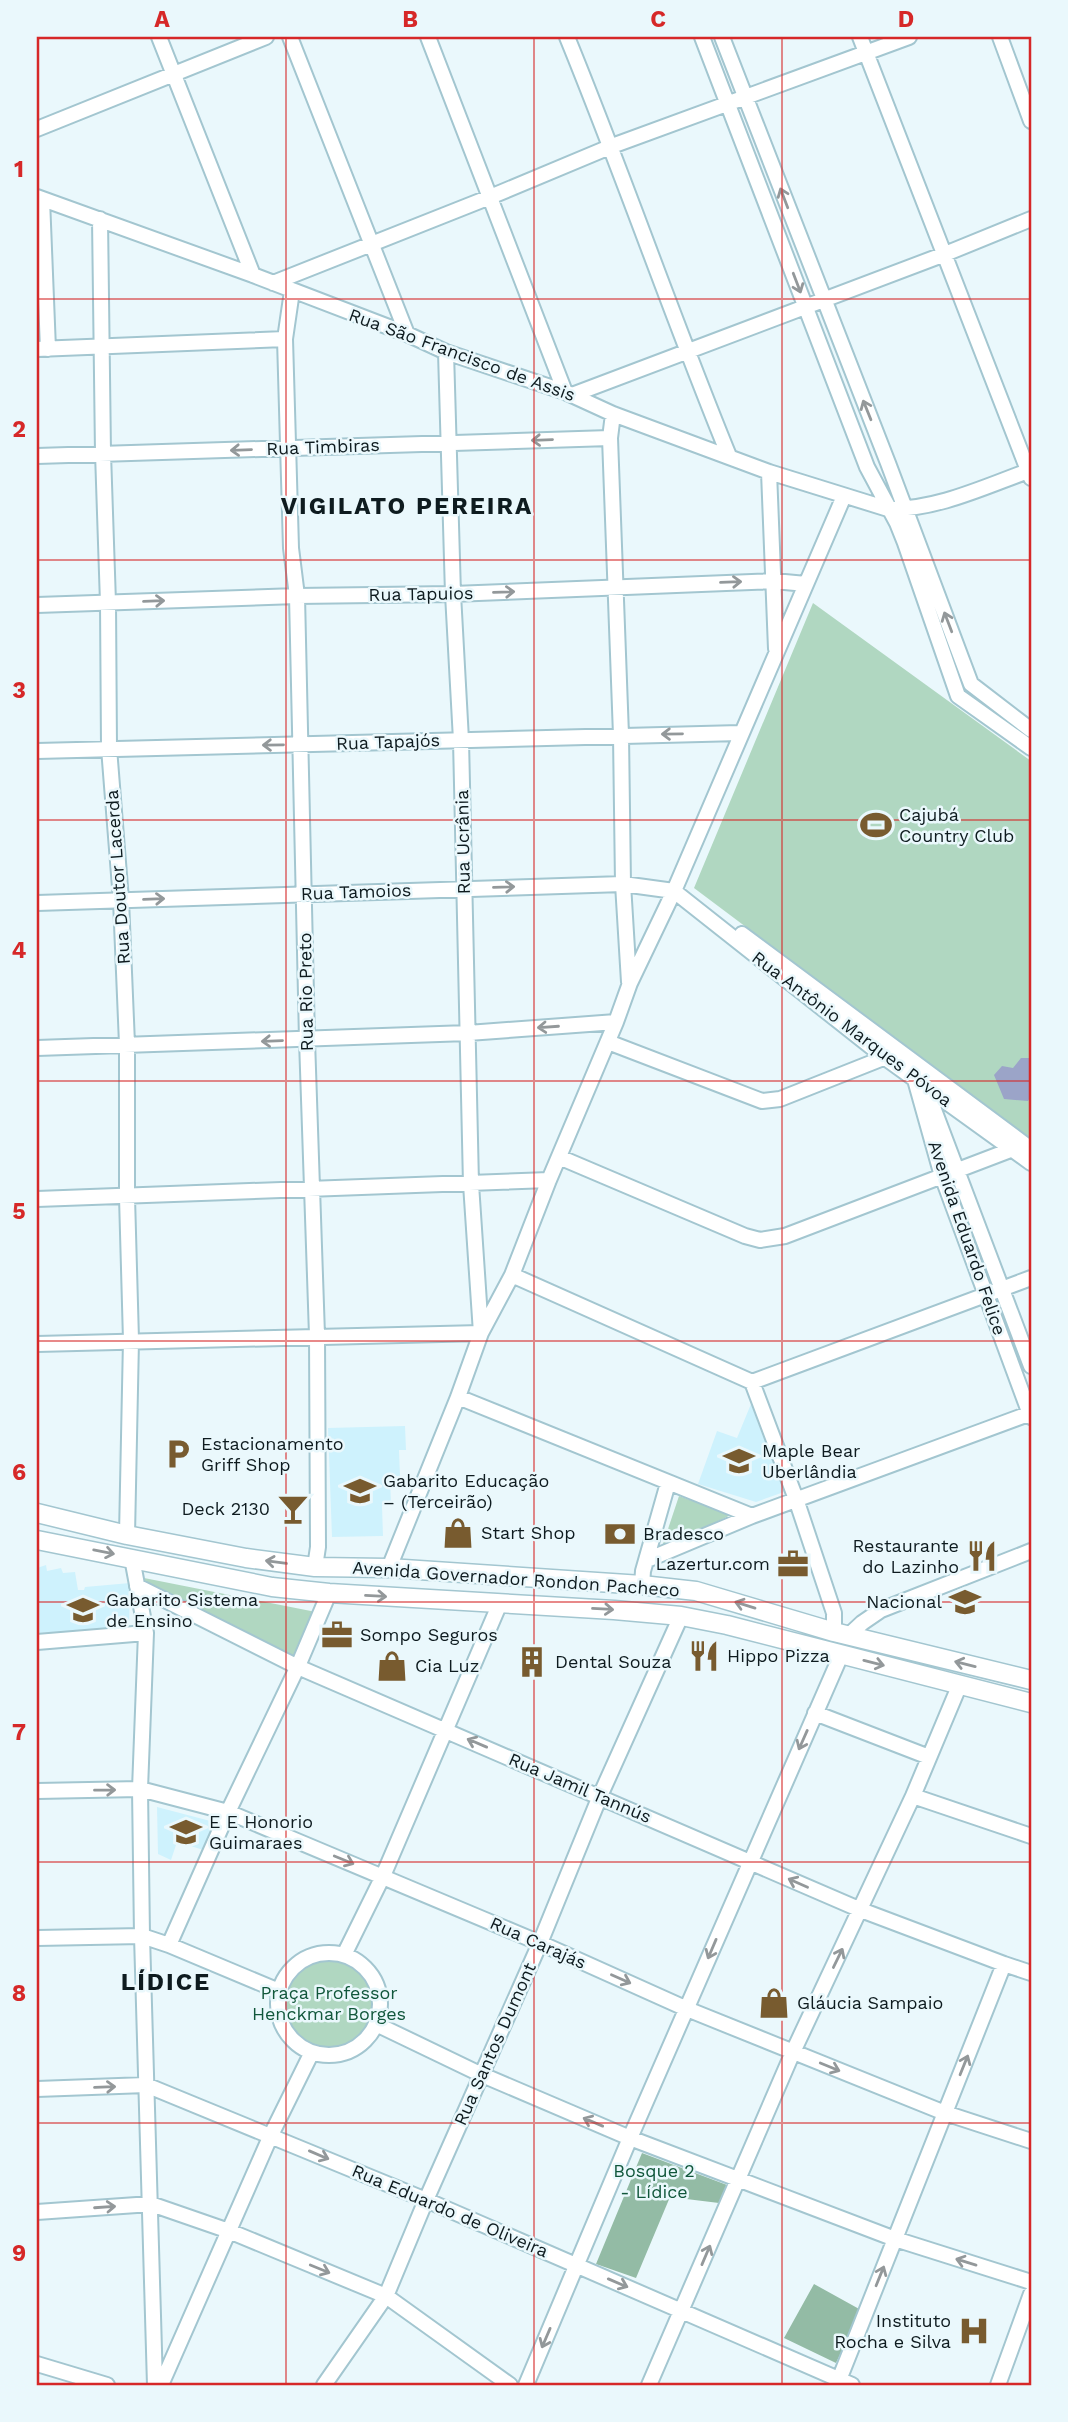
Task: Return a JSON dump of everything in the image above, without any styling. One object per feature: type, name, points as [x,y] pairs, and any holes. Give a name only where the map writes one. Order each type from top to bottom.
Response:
[{"type":"main road","name":"Avenida Governador Rondon Pacheco","points":[[37,1513],[127,1535],[246,1558],[315,1567],[389,1568],[696,1591],[841,1634],[1031,1680]]},
{"type":"main road","name":"Avenida Governador Rondon Pacheco","points":[[37,1540],[272,1587],[330,1593],[614,1609],[681,1616],[727,1625],[1031,1703]]},
{"type":"street","points":[[159,37],[253,275]]},
{"type":"street","points":[[37,129],[266,37]]},
{"type":"street","points":[[290,37],[407,334]]},
{"type":"street","points":[[428,37],[569,393],[823,300],[1031,219]]},
{"type":"street","points":[[567,37],[612,146],[686,351],[729,456]]},
{"type":"street","points":[[702,37],[867,467],[897,523],[951,654],[971,684],[1031,730]]},
{"type":"street","points":[[722,37],[888,463],[951,654],[958,696],[1031,748]]},
{"type":"street","points":[[860,37],[1030,473]]},
{"type":"street","points":[[272,283],[612,146],[909,37]]},
{"type":"street","points":[[1000,37],[1031,121]]},
{"type":"street","points":[[39,198],[42,349],[285,339]]},
{"type":"street","name":"Rua São Francisco de Assis","points":[[39,198],[253,275],[407,334],[446,352],[569,393],[613,414],[769,472],[888,509],[930,505],[1030,473]]},
{"type":"street","name":"Rua Doutor Lacerda","points":[[100,219],[109,748],[121,900],[127,1044],[131,1340],[127,1535]]},
{"type":"street","name":"Rua Rio Preto","points":[[292,292],[285,339],[291,548],[297,596],[317,1335],[318,1547],[315,1567]]},
{"type":"street","name":"Rua Ucrânia","points":[[446,352],[447,443],[461,740],[471,1184],[481,1333]]},
{"type":"street","points":[[613,414],[610,438],[614,587],[621,735],[623,884],[629,984]]},
{"type":"street","name":"Rua Timbiras","points":[[37,456],[610,438]]},
{"type":"street","points":[[867,467],[888,463]]},
{"type":"street","points":[[769,472],[776,656]]},
{"type":"street","points":[[389,1568],[481,1333],[512,1275],[608,1042],[629,984],[675,888],[844,496]]},
{"type":"street","name":"Rua Tapuios","points":[[37,605],[297,596],[453,594],[774,581],[806,584]]},
{"type":"street","points":[[958,696],[971,684]]},
{"type":"street","name":"Rua Tapajós","points":[[37,751],[740,733]]},
{"type":"street","name":"Rua Tamoios","points":[[37,903],[623,884],[675,888]]},
{"type":"street","name":"Rua Antônio Marques Póvoa","points":[[675,888],[884,1057],[914,1068],[1022,1147]]},
{"type":"street","name":"Rua Antônio Marques Póvoa","points":[[675,888],[1022,1147],[1031,1163]]},
{"type":"street","points":[[37,1048],[468,1033],[616,1022]]},
{"type":"street","points":[[608,1042],[762,1101],[779,1099],[884,1057],[914,1068]]},
{"type":"street","name":"Avenida Eduardo Felice","points":[[914,1068],[957,1170],[1031,1366]]},
{"type":"street","name":"Avenida Eduardo Felice","points":[[914,1068],[942,1177],[1031,1415]]},
{"type":"street","points":[[559,1157],[760,1240],[785,1236],[1022,1147]]},
{"type":"street","points":[[37,1199],[549,1180]]},
{"type":"street","points":[[512,1275],[752,1382],[1031,1278]]},
{"type":"street","points":[[37,1344],[481,1333]]},
{"type":"street","points":[[752,1382],[796,1499],[841,1634],[881,1609],[1031,1551]]},
{"type":"street","points":[[458,1397],[752,1516]]},
{"type":"street","points":[[647,1560],[796,1499],[1031,1415]]},
{"type":"street","points":[[642,1585],[668,1483]]},
{"type":"street","points":[[132,1558],[146,1633],[141,1789],[142,1936],[155,2385]]},
{"type":"street","name":"Rua Jamil Tannús","points":[[137,1586],[298,1667],[861,1910],[1031,1973]]},
{"type":"street","points":[[169,1945],[330,1593]]},
{"type":"street","points":[[344,1955],[383,1876],[500,1603]]},
{"type":"street","name":"Rua Santos Dumont","points":[[324,2385],[386,2296],[540,1943],[600,1796],[681,1616]]},
{"type":"street","points":[[37,1642],[146,1633]]},
{"type":"street","points":[[526,2385],[749,1861],[841,1655]]},
{"type":"street","points":[[649,2385],[793,2052],[913,1796],[960,1684]]},
{"type":"street","points":[[815,1713],[929,1757]]},
{"type":"street","name":"Rua Carajás","points":[[37,1791],[141,1789],[228,1812],[540,1943],[687,2009],[944,2113],[1031,2141]]},
{"type":"street","points":[[913,1796],[1031,1836]]},
{"type":"street","points":[[37,1938],[142,1936],[279,1992]]},
{"type":"street","points":[[320,1953],[344,1955],[359,1963],[371,1975],[379,1991],[380,2008],[376,2024],[368,2038],[356,2048],[327,2056],[298,2045],[288,2034],[281,2021],[279,1992],[290,1970],[299,1962],[320,1953]]},
{"type":"street","points":[[843,2384],[895,2239],[1004,1964]]},
{"type":"street","points":[[376,2024],[481,2074],[630,2138],[895,2239],[1031,2282]]},
{"type":"street","points":[[161,2385],[271,2135],[312,2052]]},
{"type":"street","name":"Rua Eduardo de Oliveira","points":[[37,2089],[146,2085],[426,2200],[683,2311],[843,2384]]},
{"type":"street","points":[[37,2212],[151,2204],[229,2231],[386,2296],[510,2385]]},
{"type":"street","points":[[998,2385],[1031,2294]]},
{"type":"street","points":[[37,2364],[107,2385]]},
{"type":"shaded area","points":[[1021,1058],[1031,1058],[1031,1096],[1028,1101],[1004,1099],[994,1075],[1002,1066],[1013,1068]]},
{"type":"shaded area","name":"Maple Bear Uberlândia","points":[[751,1404],[784,1492],[756,1502],[698,1484],[717,1431],[737,1438]]},
{"type":"shaded area","name":"Gabarito Educação – (Terceirão)","points":[[405,1426],[406,1450],[399,1450],[400,1476],[390,1476],[391,1506],[382,1506],[383,1536],[332,1537],[328,1428]]},
{"type":"shaded area","name":"Gabarito Sistema de Ensino","points":[[46,1565],[47,1571],[61,1568],[63,1573],[75,1572],[78,1590],[130,1583],[129,1630],[37,1633],[37,1568]]},
{"type":"shaded area","name":"E E Honorio Guimaraes","points":[[157,1807],[218,1823],[207,1851],[177,1842],[171,1860],[158,1854]]},
{"type":"green space","name":"Cajubá Country Club","points":[[813,603],[1031,761],[1031,1141],[694,888]]},
{"type":"green space","points":[[679,1496],[731,1515],[662,1547]]},
{"type":"green space","points":[[134,1576],[321,1613],[298,1666]]},
{"type":"green space","name":"Praça Professor Henckmar Borges","points":[[329,1954],[348,1958],[364,1969],[375,1985],[379,2004],[375,2023],[364,2039],[348,2050],[329,2054],[310,2050],[294,2039],[283,2023],[279,2004],[283,1985],[294,1969],[310,1958]]},
{"type":"green space","name":"Bosque 2 - Lídice","points":[[642,2153],[727,2185],[719,2203],[670,2197],[636,2278],[596,2264]]},
{"type":"green space","points":[[814,2284],[861,2310],[836,2363],[784,2338]]},
{"type":"place","name":"Cajubá Country Club","points":[[876,825]]},
{"type":"place","name":"Estacionamento Griff Shop","points":[[178,1454]]},
{"type":"place","name":"Maple Bear Uberlândia","points":[[739,1461]]},
{"type":"place","name":"Gabarito Educação – (Terceirão)","points":[[360,1491]]},
{"type":"place","name":"Deck 2130","points":[[293,1509]]},
{"type":"place","name":"Start Shop","points":[[458,1533]]},
{"type":"place","name":"Bradesco","points":[[620,1534]]},
{"type":"place","name":"Restaurante do Lazinho","points":[[982,1556]]},
{"type":"place","name":"Lazertur.com","points":[[793,1564]]},
{"type":"place","name":"Nacional","points":[[965,1602]]},
{"type":"place","name":"Gabarito Sistema de Ensino","points":[[83,1610]]},
{"type":"place","name":"Sompo Seguros","points":[[337,1635]]},
{"type":"place","name":"Hippo Pizza","points":[[704,1656]]},
{"type":"place","name":"Dental Souza","points":[[532,1662]]},
{"type":"place","name":"Cia Luz","points":[[392,1666]]},
{"type":"place","name":"E E Honorio Guimaraes","points":[[186,1832]]},
{"type":"place","name":"Gláucia Sampaio","points":[[774,2003]]},
{"type":"place","name":"Instituto Rocha e Silva","points":[[974,2331]]},
{"type":"district","name":"VIGILATO PEREIRA","points":[[407,506]]},
{"type":"district","name":"LÍDICE","points":[[166,1982]]}]
